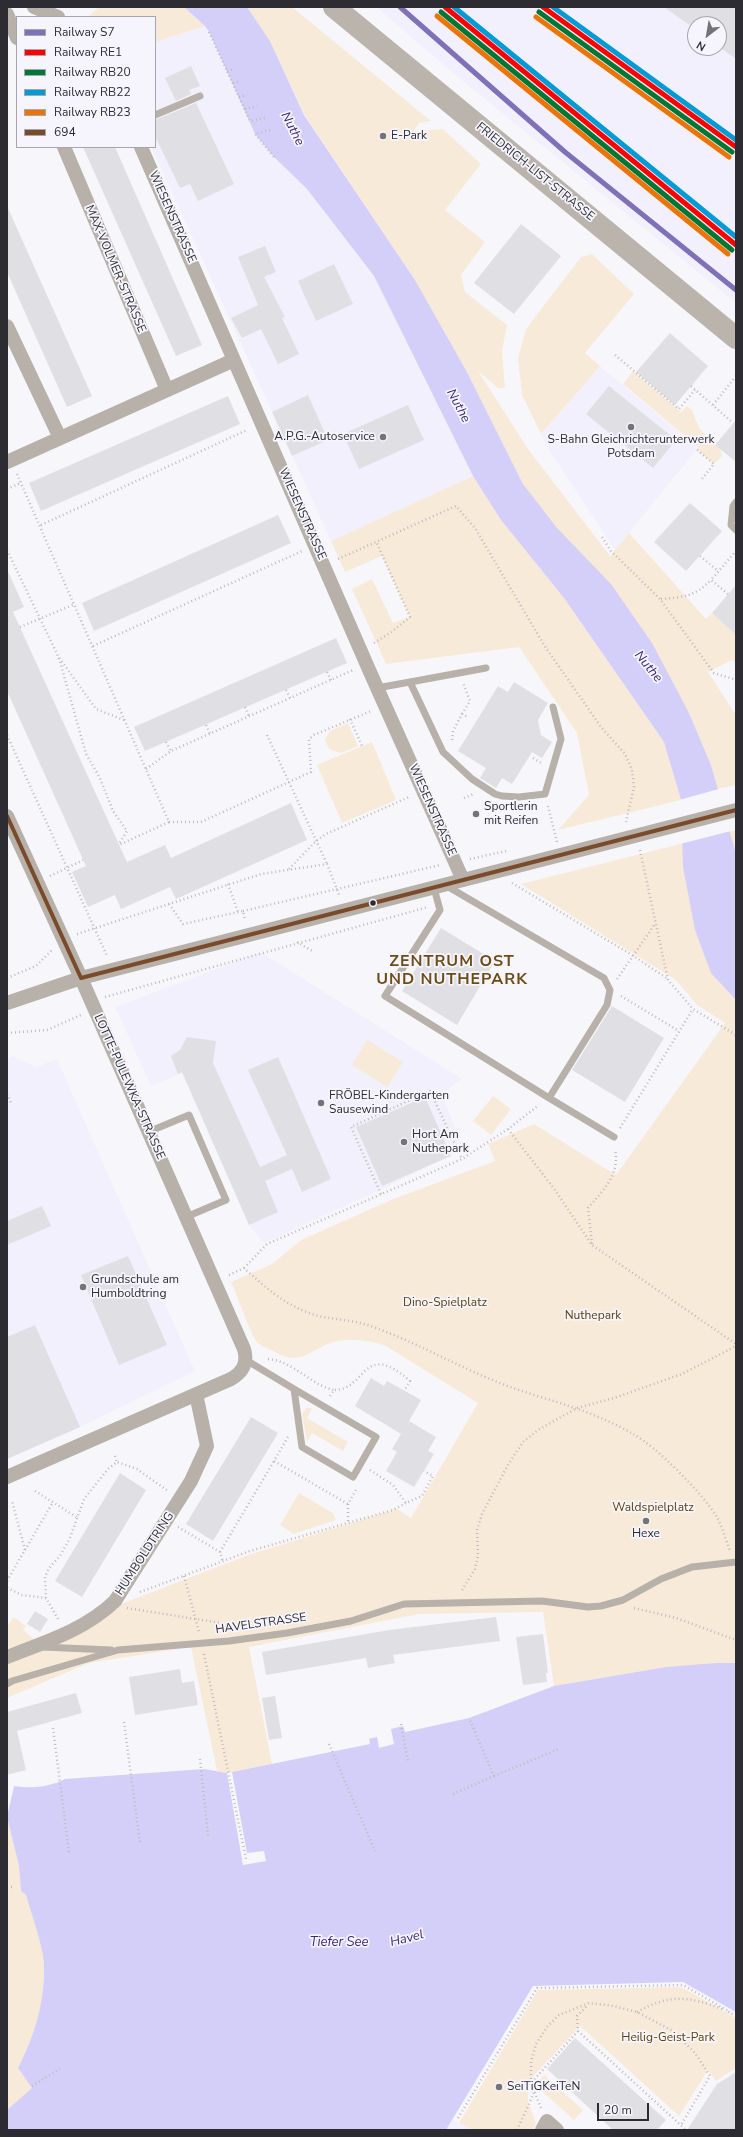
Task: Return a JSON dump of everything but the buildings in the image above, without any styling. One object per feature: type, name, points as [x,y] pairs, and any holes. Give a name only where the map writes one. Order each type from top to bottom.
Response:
[{"type":"main road","name":"FRIEDRICH-LIST-STRASSE","points":[[334,7],[736,338]]},
{"type":"street","points":[[34,7],[56,16]]},
{"type":"street","points":[[7,14],[16,36]]},
{"type":"street","name":"MAX-VOLMER-STRASSE","points":[[64,148],[167,390]]},
{"type":"street","name":"WIESENSTRASSE","points":[[141,148],[377,688],[463,880]]},
{"type":"street","points":[[7,326],[60,438]]},
{"type":"street","points":[[9,461],[234,360]]},
{"type":"street","points":[[7,1003],[81,978],[736,810]]},
{"type":"street","name":"LOTTE-PULEWKA-STRASSE","points":[[7,816],[81,978],[244,1349],[246,1360]]},
{"type":"street","points":[[7,1477],[237,1375],[241,1371],[246,1360]]},
{"type":"street","name":"HUMBOLDTRING","points":[[7,1657],[76,1630],[104,1611],[115,1601],[180,1499],[207,1446],[196,1394]]},
{"type":"lane","points":[[156,115],[200,96]]},
{"type":"lane","points":[[736,502],[733,506],[731,525],[736,530]]},
{"type":"lane","points":[[377,688],[486,668]]},
{"type":"lane","points":[[410,682],[443,752],[455,765],[486,789],[502,796],[519,798],[545,794],[561,738],[553,707]]},
{"type":"lane","points":[[549,1098],[608,1005],[610,990],[604,978],[440,886],[438,904],[440,910],[385,996],[549,1098],[614,1137]]},
{"type":"lane","points":[[148,1132],[189,1115],[226,1200],[186,1217]]},
{"type":"lane","points":[[246,1360],[376,1437],[353,1477],[302,1447],[294,1389]]},
{"type":"lane","name":"HAVELSTRASSE","points":[[7,1684],[12,1681],[118,1650],[202,1643],[280,1634],[344,1622],[404,1604],[542,1601],[601,1606],[623,1600],[661,1579],[692,1567],[736,1562]]},
{"type":"lane","points":[[33,1647],[118,1650]]},
{"type":"path","points":[[209,32],[250,121],[265,118]]},
{"type":"path","points":[[227,71],[234,69]]},
{"type":"path","points":[[233,83],[240,81]]},
{"type":"path","points":[[239,97],[247,95]]},
{"type":"path","points":[[245,109],[257,106]]},
{"type":"path","points":[[270,130],[255,134],[274,157]]},
{"type":"path","points":[[615,355],[679,409],[696,390]]},
{"type":"path","points":[[713,405],[736,376]]},
{"type":"path","points":[[691,386],[734,423]]},
{"type":"path","points":[[41,526],[249,429],[252,434]]},
{"type":"path","points":[[697,450],[714,464],[702,479],[704,481]]},
{"type":"path","points":[[9,461],[41,526],[169,822]]},
{"type":"path","points":[[7,489],[21,483]]},
{"type":"path","points":[[325,566],[376,541],[456,506],[475,528],[544,645],[601,727],[625,754],[632,770],[634,787],[625,824]]},
{"type":"path","points":[[602,537],[611,551],[660,599],[714,673],[736,680]]},
{"type":"path","points":[[361,651],[390,633],[410,617],[376,541]]},
{"type":"path","points":[[300,544],[306,557]]},
{"type":"path","points":[[7,550],[58,656],[96,709],[125,720]]},
{"type":"path","points":[[93,646],[303,551]]},
{"type":"path","points":[[660,599],[680,597],[700,591],[736,551]]},
{"type":"path","points":[[700,556],[718,571]]},
{"type":"path","points":[[711,580],[728,594]]},
{"type":"path","points":[[20,627],[75,604]]},
{"type":"path","points":[[58,656],[86,754],[99,776],[113,811],[127,831],[119,845],[169,822],[201,822],[311,772],[309,739],[314,735],[385,705]]},
{"type":"path","points":[[146,769],[171,751],[356,669],[357,673]]},
{"type":"path","points":[[327,672],[331,680]]},
{"type":"path","points":[[455,765],[452,752],[454,731],[470,701],[459,673]]},
{"type":"path","points":[[286,690],[290,698]]},
{"type":"path","points":[[245,707],[249,716]]},
{"type":"path","points":[[462,714],[468,717]]},
{"type":"path","points":[[350,719],[362,746]]},
{"type":"path","points":[[206,725],[210,734]]},
{"type":"path","points":[[7,735],[113,970]]},
{"type":"path","points":[[267,735],[327,864],[346,910]]},
{"type":"path","points":[[166,742],[171,751]]},
{"type":"path","points":[[288,870],[316,841],[326,834],[424,790]]},
{"type":"path","points":[[639,848],[668,980]]},
{"type":"path","points":[[169,904],[183,924],[443,865],[440,858]]},
{"type":"path","points":[[37,882],[84,860]]},
{"type":"path","points":[[7,978],[36,966],[62,939],[261,874],[327,864]]},
{"type":"path","points":[[497,872],[512,883],[632,955],[668,980],[693,1009],[736,1035]]},
{"type":"path","points":[[505,886],[512,883]]},
{"type":"path","points":[[228,884],[238,912]]},
{"type":"path","points":[[7,1033],[47,1030],[95,1010],[104,1005],[105,998],[438,904]]},
{"type":"path","points":[[243,910],[249,935]]},
{"type":"path","points":[[656,924],[632,955],[610,990],[679,1031]]},
{"type":"path","points":[[592,1245],[588,1208],[609,1184],[618,1162],[614,1137],[693,1009]]},
{"type":"path","points":[[382,1194],[351,1127],[430,1091],[462,1159]]},
{"type":"path","points":[[7,1094],[12,1105]]},
{"type":"path","points":[[214,1281],[244,1268],[267,1244],[462,1159],[508,1129],[549,1098]]},
{"type":"path","points":[[454,1603],[475,1569],[478,1556],[478,1530],[482,1514],[509,1463],[523,1442],[538,1430],[577,1408],[614,1398],[682,1374],[736,1345],[592,1245],[555,1190],[508,1129]]},
{"type":"path","points":[[244,1268],[272,1293],[294,1307],[322,1316],[346,1319],[375,1327],[415,1344],[468,1370],[518,1390],[577,1408],[634,1434],[652,1448],[700,1494],[717,1518],[736,1562]]},
{"type":"path","points":[[324,1407],[334,1390],[347,1387],[367,1367],[374,1365],[388,1367],[410,1381],[404,1391]]},
{"type":"path","points":[[220,1552],[289,1435],[300,1434]]},
{"type":"path","points":[[114,1456],[117,1462],[137,1469],[180,1499]]},
{"type":"path","points":[[274,1460],[348,1504],[348,1521]]},
{"type":"path","points":[[76,1630],[56,1618],[46,1598],[45,1577],[49,1568],[60,1556],[66,1544],[78,1518],[84,1499],[108,1469],[117,1462]]},
{"type":"path","points":[[369,1469],[393,1484],[406,1503]]},
{"type":"path","points":[[115,1601],[250,1551],[348,1521],[393,1510],[422,1496],[433,1476],[424,1471]]},
{"type":"path","points":[[35,1491],[78,1518]]},
{"type":"path","points":[[12,1501],[25,1550]]},
{"type":"path","points":[[7,1581],[53,1502]]},
{"type":"path","points":[[167,1520],[220,1552],[223,1562]]},
{"type":"path","points":[[184,1576],[202,1643],[246,1859]]},
{"type":"path","points":[[7,1588],[22,1595],[46,1598]]},
{"type":"path","points":[[623,1600],[625,1604],[631,1607],[676,1618],[736,1640]]},
{"type":"path","points":[[115,1601],[128,1609],[241,1626]]},
{"type":"path","points":[[469,1718],[494,1776]]},
{"type":"path","points":[[124,1722],[140,1843]]},
{"type":"path","points":[[401,1724],[408,1761]]},
{"type":"path","points":[[53,1728],[69,1853]]},
{"type":"path","points":[[329,1744],[375,1851]]},
{"type":"path","points":[[453,1794],[558,1749]]},
{"type":"path","points":[[200,1759],[208,1836]]},
{"type":"path","points":[[7,1887],[13,1888]]},
{"type":"path","points":[[458,2118],[537,1988],[683,1985],[736,2016]]},
{"type":"path","points":[[637,2012],[664,2000],[689,1998],[730,2012]]},
{"type":"path","points":[[589,2003],[577,2016],[578,2031],[686,2130]]},
{"type":"path","points":[[549,2127],[531,2083],[531,2062],[536,2044],[547,2027],[559,2016],[589,2003],[614,2006],[637,2012],[673,2031],[695,2053],[710,2076],[681,2125]]},
{"type":"path","points":[[531,2083],[578,2031]]},
{"type":"path","points":[[32,2086],[60,2069]]},
{"type":"path","points":[[516,2130],[535,2092]]},
{"type":"shaded area","points":[[376,7],[736,7],[736,303],[459,78]]},
{"type":"shaded area","points":[[205,26],[255,134],[274,157],[307,189],[374,276],[473,476],[331,541],[151,148],[156,148],[156,42]]},
{"type":"shaded area","points":[[600,366],[698,448],[615,550],[545,444],[541,434]]},
{"type":"shaded area","name":"FRÖBEL-Kindergarten Sausewind","points":[[261,952],[462,1079],[442,1094],[463,1148],[387,1187],[264,1243],[249,1225],[182,1073],[151,1086],[115,1007]]},
{"type":"shaded area","name":"Grundschule am Humboldtring","points":[[13,1056],[36,1067],[57,1059],[195,1371],[80,1427],[7,1459],[7,1059]]},
{"type":"shaded area","points":[[453,2120],[473,2130],[446,2130]]},
{"type":"green space","points":[[99,7],[184,7],[205,26],[156,42],[156,16],[88,16]]},
{"type":"green space","points":[[247,7],[292,7],[431,121],[419,123],[414,131],[443,129],[481,164],[445,210],[485,242],[461,275],[465,292],[507,325],[502,351],[505,388],[498,388],[478,371],[528,449],[610,556],[629,533],[706,619],[712,613],[736,635],[736,663],[732,660],[708,672],[736,715],[736,785],[717,789],[711,765],[689,713],[523,484],[467,372],[415,280],[304,114],[270,41]]},
{"type":"green space","points":[[592,254],[634,294],[585,353],[600,366],[541,434],[522,395],[518,358],[526,329],[581,257]]},
{"type":"green space","points":[[633,371],[681,412],[687,406],[692,410],[699,428],[721,451],[722,456],[714,464],[697,450],[698,447],[623,384]]},
{"type":"green space","points":[[473,476],[501,520],[564,598],[664,742],[681,800],[558,830],[589,795],[577,733],[519,647],[386,664],[352,589],[372,579],[393,623],[410,617],[382,556],[345,572],[331,541]]},
{"type":"green space","points":[[348,723],[358,746],[341,753],[329,749],[325,740],[330,731]]},
{"type":"green space","points":[[372,742],[396,800],[342,823],[317,765]]},
{"type":"green space","name":"Nuthepark","points":[[736,830],[736,1663],[666,1667],[554,1686],[543,1612],[419,1614],[249,1647],[272,1764],[227,1773],[217,1771],[191,1647],[89,1663],[7,1698],[7,1663],[113,1607],[251,1554],[397,1509],[411,1518],[478,1403],[384,1345],[373,1342],[361,1340],[338,1341],[321,1347],[307,1355],[292,1358],[264,1347],[257,1342],[231,1282],[272,1264],[301,1240],[391,1200],[495,1161],[488,1144],[534,1124],[616,1175],[725,1023],[697,1005],[676,980],[521,884]]},
{"type":"green space","points":[[367,1040],[403,1062],[387,1087],[352,1065]]},
{"type":"green space","points":[[493,1096],[511,1109],[491,1135],[473,1121]]},
{"type":"green space","points":[[307,1407],[312,1409],[307,1418],[348,1442],[343,1451],[312,1433],[307,1442],[302,1414]]},
{"type":"green space","points":[[299,1493],[333,1513],[336,1520],[294,1534],[280,1525]]},
{"type":"green space","points":[[14,1617],[26,1626],[23,1630],[34,1639],[11,1651],[7,1643],[7,1626]]},
{"type":"green space","points":[[7,1817],[19,1866],[21,1891],[26,1895],[39,1939],[44,1964],[44,1978],[38,2018],[18,2068],[33,2088],[7,2110]]},
{"type":"green space","name":"Heilig-Geist-Park","points":[[681,1987],[736,2019],[736,2068],[716,2081],[708,2070],[679,2116],[580,2026],[528,2082],[528,2102],[536,2123],[533,2130],[473,2130],[459,2123],[538,1990]]},
{"type":"green space","points":[[544,2075],[583,2110],[574,2120],[535,2085]]},
{"type":"water","name":"Nuthe","points":[[184,7],[247,7],[270,41],[304,115],[415,280],[467,372],[523,484],[557,528],[611,584],[652,643],[689,713],[711,765],[736,854],[736,1000],[711,973],[695,930],[683,867],[681,800],[664,742],[564,598],[501,520],[473,476],[374,276],[307,189],[274,157],[255,134],[209,32],[205,26]]},
{"type":"water","name":"Tiefer See","points":[[736,1663],[736,2012],[683,1982],[533,1986],[446,2130],[7,2130],[7,2110],[32,2088],[18,2068],[38,2018],[44,1978],[44,1964],[41,1948],[26,1895],[21,1891],[19,1866],[7,1817],[14,1786],[40,1787],[65,1779],[204,1769],[227,1773],[370,1744],[369,1739],[377,1737],[379,1748],[394,1744],[391,1729],[403,1726],[405,1732],[469,1718],[554,1686],[666,1667]]},
{"type":"pier","points":[[719,789],[731,831],[680,844],[679,800]]},
{"type":"pier","points":[[232,1772],[247,1853],[264,1851],[266,1861],[243,1865],[227,1773]]},
{"type":"rail line","name":"S7","points":[[400,7],[565,152],[736,290]]},
{"type":"rail line","name":"RE1","points":[[445,7],[736,245]]},
{"type":"rail line","name":"RB22","points":[[454,7],[736,237]]},
{"type":"rail line","name":"RE1","points":[[543,7],[736,147]]},
{"type":"rail line","name":"RB22","points":[[553,7],[736,140]]},
{"type":"rail line","name":"RB20","points":[[441,12],[732,250]]},
{"type":"rail line","name":"RB20","points":[[539,12],[732,152]]},
{"type":"rail line","name":"RB23","points":[[437,16],[728,254]]},
{"type":"rail line","name":"RB23","points":[[536,17],[729,157]]},
{"type":"transit line","name":"694","points":[[81,978],[736,810]]},
{"type":"transit line","name":"694","points":[[7,816],[81,978]]},
{"type":"place","name":"E-Park","points":[[383,136]]},
{"type":"place","name":"S-Bahn Gleichrichterunterwerk Potsdam","points":[[631,427]]},
{"type":"place","name":"A.P.G.-Autoservice","points":[[383,437]]},
{"type":"place","name":"Sportlerin mit Reifen","points":[[476,814]]},
{"type":"place","name":"FRÖBEL-Kindergarten Sausewind","points":[[321,1103]]},
{"type":"place","name":"Hort Am Nuthepark","points":[[404,1142]]},
{"type":"place","name":"Grundschule am Humboldtring","points":[[83,1287]]},
{"type":"place","name":"Hexe","points":[[646,1521]]},
{"type":"place","name":"SeiTiGKeiTeN","points":[[499,2087]]},
{"type":"district","name":"ZENTRUM OST UND NUTHEPARK","points":[[452,971]]},
{"type":"park label","name":"Dino-Spielplatz","points":[[445,1303]]},
{"type":"park label","name":"Waldspielplatz","points":[[653,1508]]},
{"type":"water label","name":"Havel","points":[[407,1939]]}]
